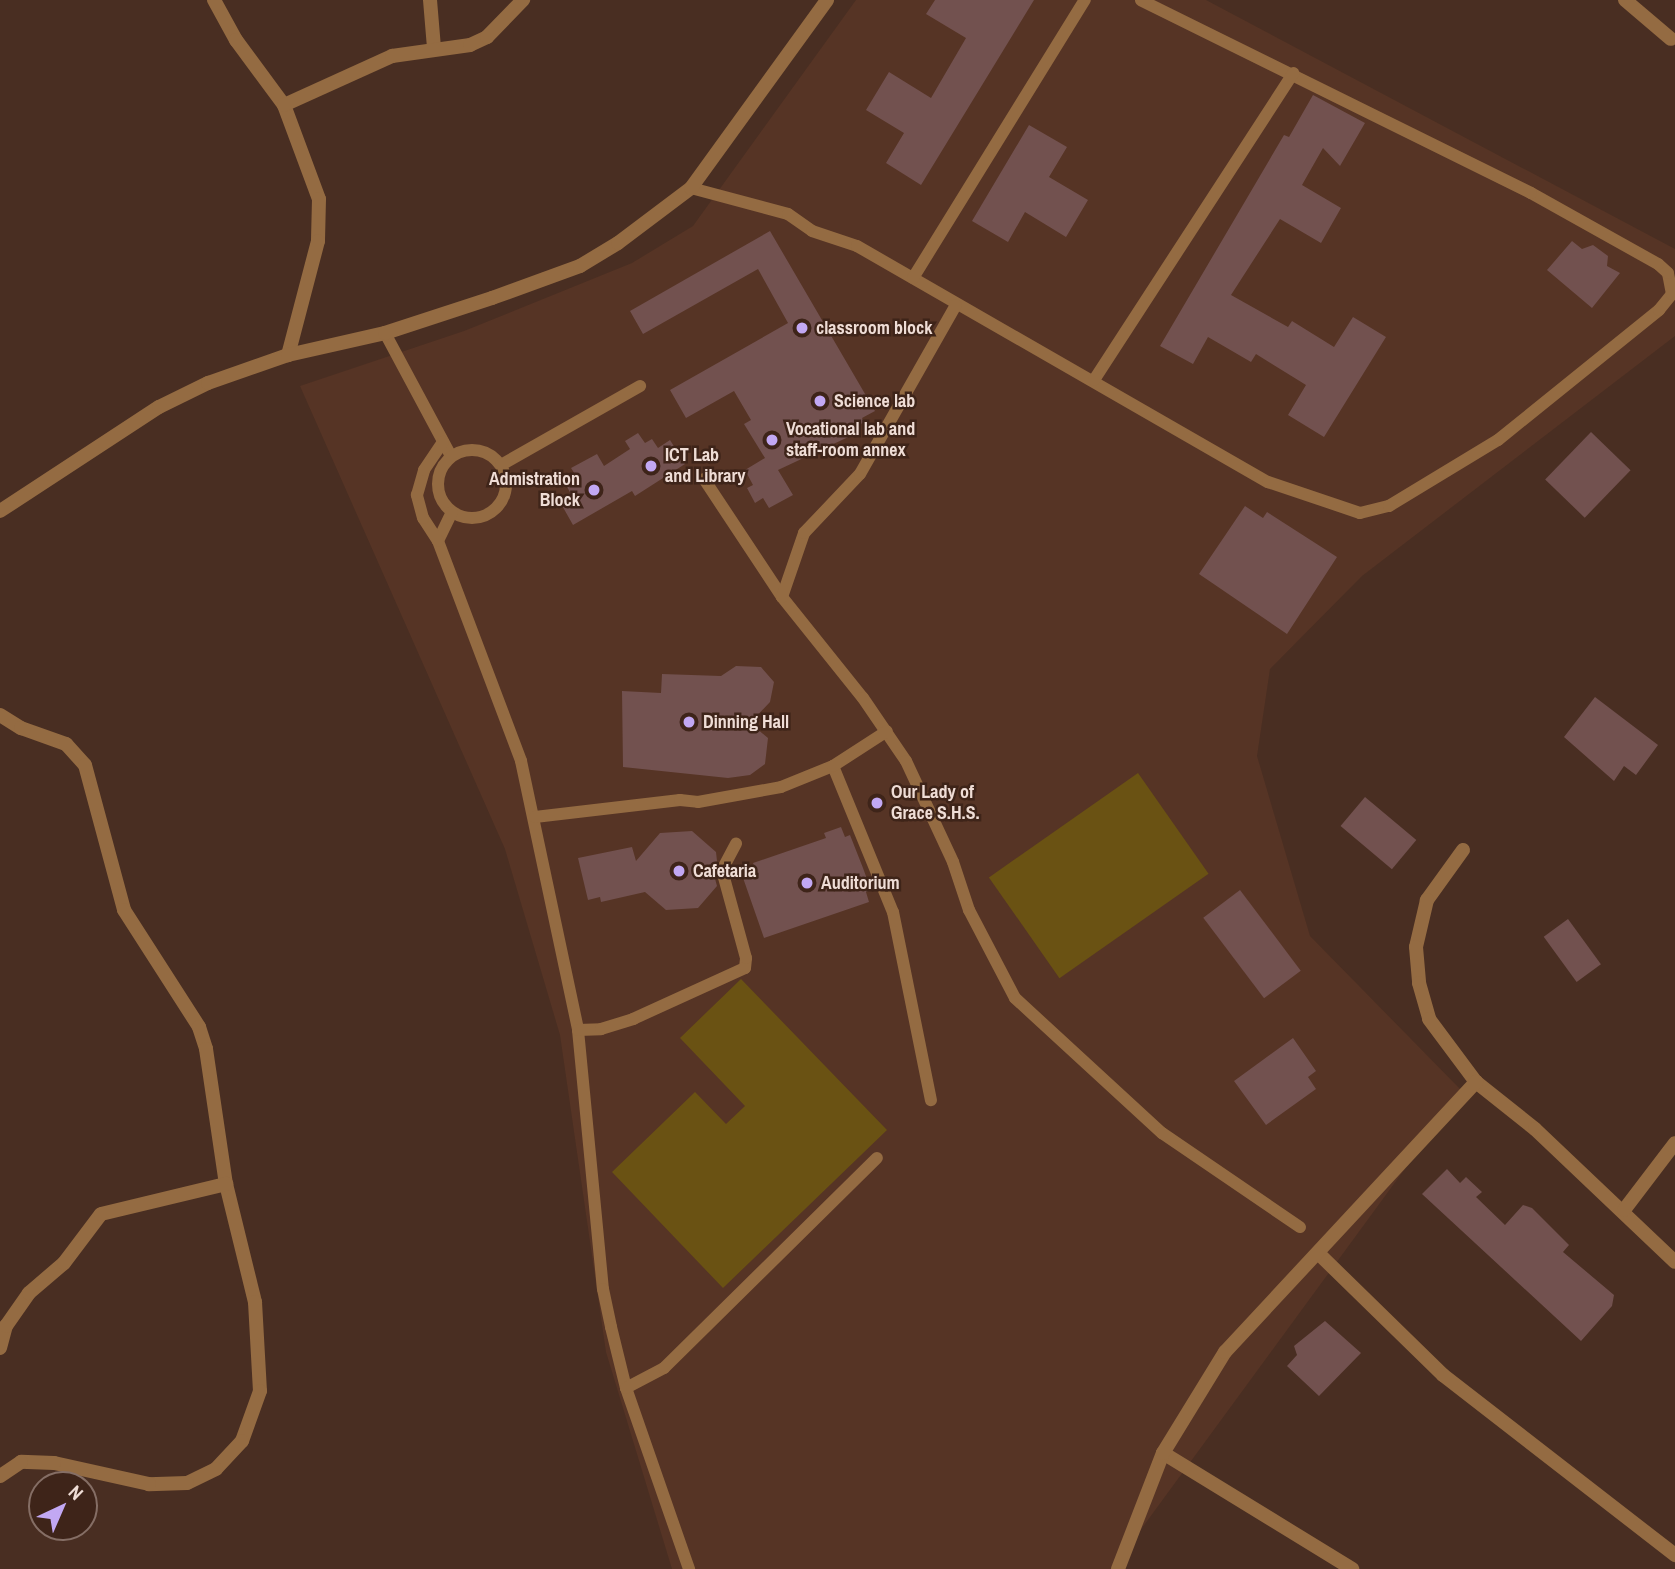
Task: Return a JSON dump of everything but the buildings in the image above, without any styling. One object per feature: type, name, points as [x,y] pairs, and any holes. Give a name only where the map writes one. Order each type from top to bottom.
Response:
[{"type":"street","points":[[214,0],[236,40],[284,105],[319,199],[320,221],[288,355]]},
{"type":"street","points":[[430,0],[434,48]]},
{"type":"street","points":[[284,105],[392,56],[470,45],[486,37],[523,0]]},
{"type":"street","points":[[0,511],[159,407],[208,383],[288,355],[385,333],[580,266],[691,188],[827,0]]},
{"type":"street","points":[[1625,0],[1671,39]]},
{"type":"street","points":[[0,715],[21,728],[66,744],[85,765],[124,910],[134,933],[183,1000],[206,1049],[226,1184],[255,1302],[260,1391],[242,1441],[216,1469],[187,1483],[149,1484],[54,1462],[21,1462],[0,1472]]},
{"type":"street","points":[[1463,850],[1427,900],[1416,947],[1419,984],[1429,1019],[1476,1082],[1624,1210],[1675,1262]]},
{"type":"street","points":[[1118,1569],[1163,1453],[1225,1352],[1476,1082]]},
{"type":"street","points":[[1624,1210],[1675,1143]]},
{"type":"street","points":[[0,1348],[6,1326],[29,1293],[64,1263],[101,1214],[226,1184]]},
{"type":"street","points":[[1318,1253],[1443,1375],[1675,1555]]},
{"type":"street","points":[[1163,1453],[1352,1569]]},
{"type":"lane","points":[[913,278],[1085,0]]},
{"type":"lane","points":[[691,188],[788,214],[812,231],[857,246],[1268,482],[1360,513],[1389,506],[1498,440],[1659,310],[1672,294],[1668,273],[1658,264],[1531,193],[1141,0]]},
{"type":"lane","points":[[1094,380],[1293,73]]},
{"type":"lane","points":[[782,597],[804,533],[860,474],[956,305]]},
{"type":"lane","points":[[385,333],[451,456]]},
{"type":"lane","points":[[501,465],[640,386]]},
{"type":"lane","points":[[443,442],[424,470],[417,495],[423,518],[438,541],[503,705],[535,817],[578,1030],[603,1289],[626,1388],[689,1569]]},
{"type":"lane","points":[[472,449],[493,457],[501,465],[506,487],[497,507],[477,517],[452,512],[438,486],[443,464],[451,456],[472,449]]},
{"type":"lane","points":[[704,480],[782,597],[887,731],[931,812],[969,910],[1015,998],[1162,1133],[1300,1227]]},
{"type":"lane","points":[[438,541],[452,512]]},
{"type":"lane","points":[[535,817],[745,794],[781,787],[833,766],[887,731]]},
{"type":"lane","points":[[833,766],[893,912],[931,1100]]},
{"type":"lane","points":[[578,1030],[601,1029],[633,1019],[745,968],[746,958],[722,870],[736,844]]},
{"type":"lane","points":[[626,1388],[664,1368],[877,1158]]},
{"type":"shaded area","name":"Our Lady of Grace S.H.S.","points":[[856,0],[1206,0],[1675,249],[1675,336],[1362,576],[1270,669],[1257,756],[1310,936],[1462,1091],[1112,1569],[672,1569],[606,1352],[560,1035],[505,849],[300,386],[464,331],[632,263],[693,226]]},
{"type":"shaded area","points":[[1138,773],[1209,874],[1059,978],[989,877]]},
{"type":"shaded area","points":[[741,979],[887,1130],[723,1288],[612,1172],[695,1092],[726,1124],[745,1106],[680,1038]]},
{"type":"place","name":"classroom block","points":[[802,328]]},
{"type":"place","name":"Science lab","points":[[820,401]]},
{"type":"place","name":"Vocational lab and staff-room annex","points":[[772,440]]},
{"type":"place","name":"ICT Lab and Library","points":[[651,466]]},
{"type":"place","name":"Admistration Block","points":[[594,490]]},
{"type":"place","name":"Dinning Hall","points":[[689,722]]},
{"type":"place","name":"Our Lady of Grace S.H.S.","points":[[877,803]]},
{"type":"place","name":"Cafetaria","points":[[679,871]]},
{"type":"place","name":"Auditorium","points":[[807,883]]}]
